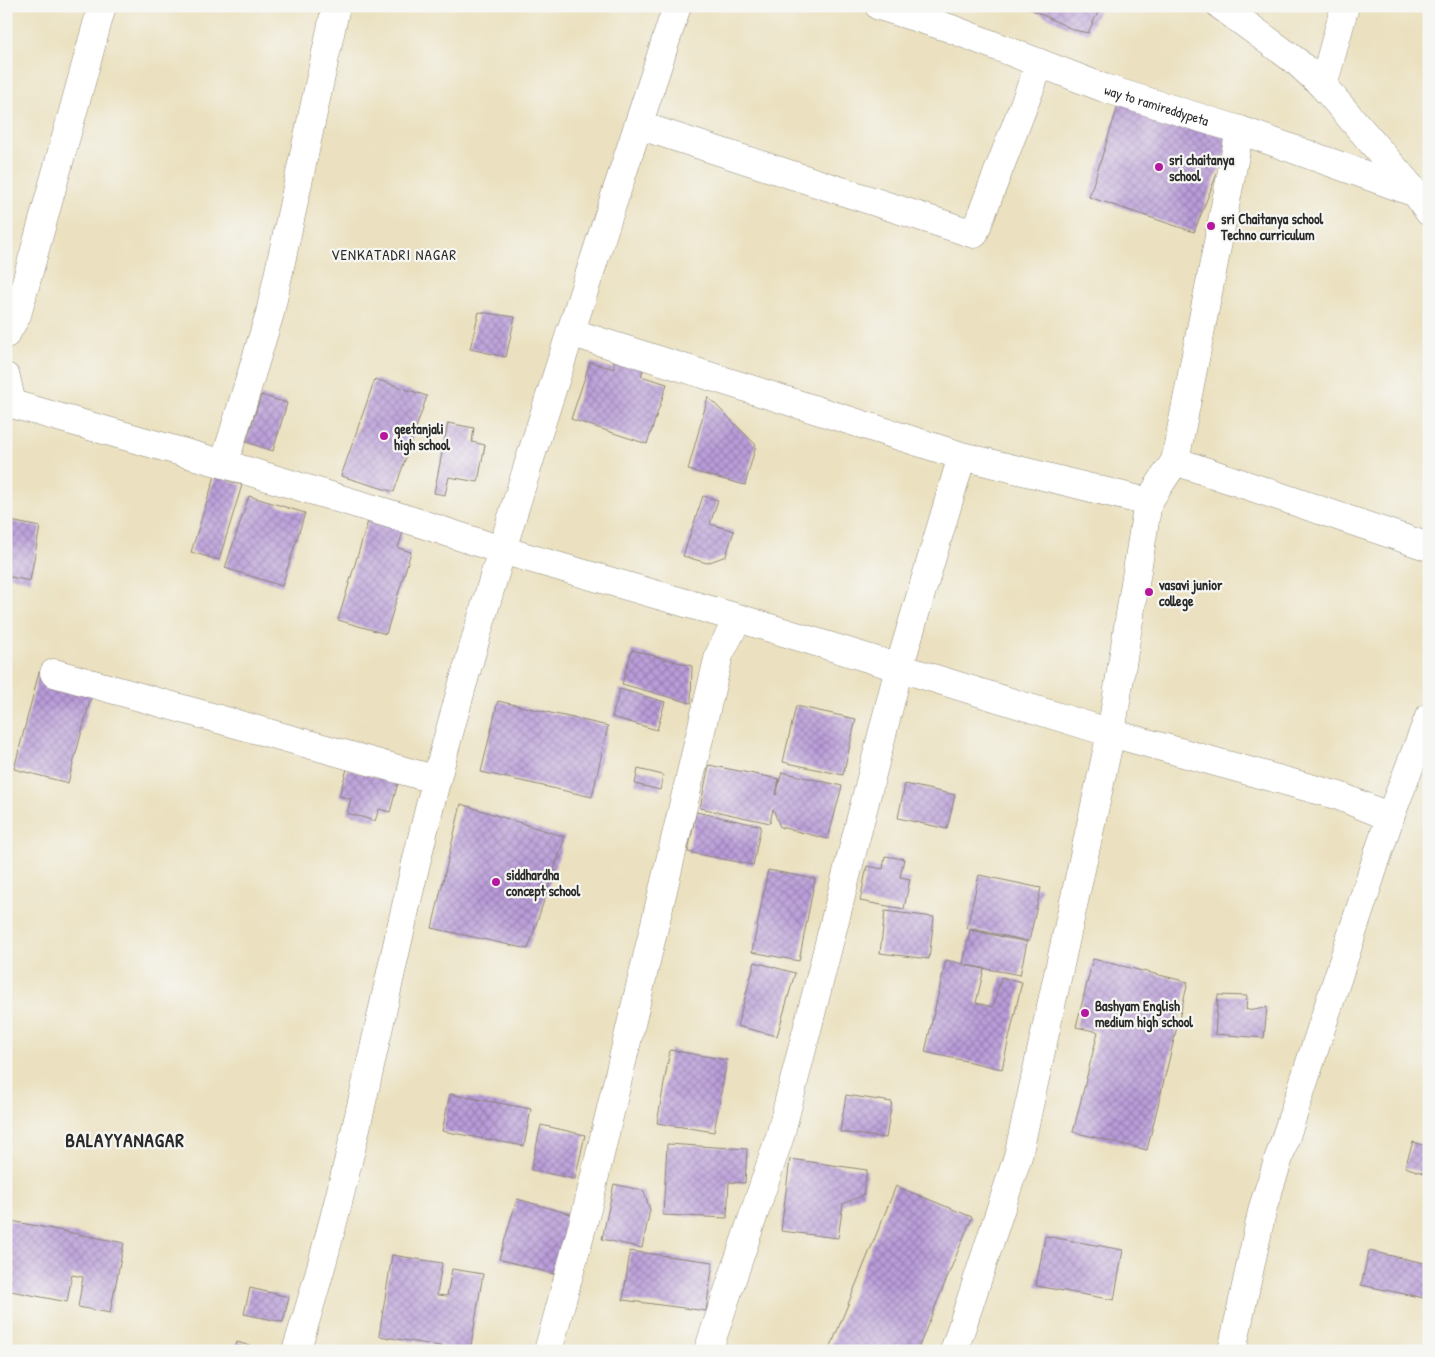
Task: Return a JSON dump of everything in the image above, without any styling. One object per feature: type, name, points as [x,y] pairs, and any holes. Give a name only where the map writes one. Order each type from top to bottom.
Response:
[{"type":"street","points":[[6,334],[17,315],[102,6]]},
{"type":"street","points":[[224,464],[270,313],[336,6]]},
{"type":"street","points":[[296,1351],[338,1200],[437,780],[501,550],[677,6]]},
{"type":"street","name":"way to ramireddypeta","points":[[879,6],[949,28],[1104,88],[1240,130],[1422,202]]},
{"type":"street","points":[[1221,6],[1297,62],[1323,86],[1422,202]]},
{"type":"street","points":[[1323,86],[1345,6]]},
{"type":"street","points":[[638,126],[974,234],[1040,63]]},
{"type":"street","points":[[954,1351],[1018,1156],[1111,733],[1148,502],[1175,461],[1240,130]]},
{"type":"street","points":[[570,332],[962,456],[1148,502]]},
{"type":"street","points":[[6,377],[12,404],[224,464],[407,519],[501,550],[738,618],[1111,733],[1339,796],[1390,817]]},
{"type":"street","points":[[708,1351],[780,1136],[899,668],[962,456]]},
{"type":"street","points":[[1175,461],[1429,547]]},
{"type":"street","points":[[548,1351],[587,1209],[719,654],[738,618]]},
{"type":"street","points":[[54,673],[437,780]]},
{"type":"street","points":[[1232,1351],[1263,1207],[1390,817],[1429,718]]},
{"type":"building","points":[[1024,6],[1101,6],[1088,33],[1074,30]]},
{"type":"building","name":"sri chaitanya school","points":[[1120,100],[1232,136],[1194,232],[1089,197]]},
{"type":"building","points":[[479,312],[515,317],[506,357],[470,349]]},
{"type":"building","points":[[614,357],[644,367],[641,376],[667,384],[647,444],[571,419],[590,362],[614,369]]},
{"type":"building","name":"geetanjali high school","points":[[375,379],[427,396],[394,492],[341,476]]},
{"type":"building","points":[[261,395],[287,403],[273,451],[246,442]]},
{"type":"building","points":[[708,397],[756,445],[745,485],[688,470]]},
{"type":"building","points":[[448,423],[474,428],[472,442],[485,445],[478,482],[449,477],[445,495],[434,493]]},
{"type":"building","points":[[215,476],[242,485],[219,560],[191,552]]},
{"type":"building","points":[[249,496],[305,513],[282,586],[225,568]]},
{"type":"building","points":[[703,496],[718,500],[710,524],[734,531],[726,556],[707,563],[683,556]]},
{"type":"building","points":[[372,508],[407,519],[398,548],[411,552],[386,634],[338,620]]},
{"type":"building","points":[[6,520],[40,527],[30,581],[6,576]]},
{"type":"building","points":[[632,650],[692,666],[691,703],[622,684]]},
{"type":"building","points":[[39,672],[94,686],[68,783],[14,769]]},
{"type":"building","points":[[620,689],[665,702],[657,730],[612,717]]},
{"type":"building","points":[[498,701],[608,726],[592,797],[481,772]]},
{"type":"building","points":[[796,706],[856,719],[843,775],[783,762]]},
{"type":"building","points":[[709,765],[779,779],[776,795],[782,772],[842,786],[828,839],[780,827],[773,809],[770,823],[700,808]]},
{"type":"building","points":[[347,769],[398,783],[390,812],[379,809],[375,821],[347,813],[351,799],[339,796]]},
{"type":"building","points":[[638,769],[663,775],[660,790],[635,784]]},
{"type":"building","points":[[905,784],[955,795],[947,829],[898,818]]},
{"type":"building","name":"siddhardha concept school","points":[[461,804],[565,837],[528,949],[432,928]]},
{"type":"building","points":[[696,812],[761,826],[753,865],[688,852]]},
{"type":"building","points":[[885,856],[904,859],[900,877],[910,879],[904,909],[860,901],[867,866],[883,869]]},
{"type":"building","points":[[768,870],[815,879],[799,961],[752,952]]},
{"type":"building","points":[[979,875],[1041,888],[1029,941],[967,928]]},
{"type":"building","points":[[885,911],[934,917],[929,959],[880,953]]},
{"type":"building","points":[[970,930],[1027,942],[1020,975],[966,965],[984,969],[976,1003],[993,1007],[1001,977],[1022,982],[1002,1069],[925,1052],[946,960],[963,964]]},
{"type":"building","points":[[1093,959],[1188,982],[1147,1150],[1073,1132],[1098,1032],[1076,1027]]},
{"type":"building","points":[[755,962],[795,973],[777,1036],[737,1026]]},
{"type":"building","points":[[1218,995],[1247,996],[1246,1010],[1267,1007],[1264,1038],[1215,1034]]},
{"type":"building","points":[[670,1050],[727,1060],[714,1132],[657,1123]]},
{"type":"building","points":[[450,1094],[531,1109],[524,1146],[442,1131]]},
{"type":"building","points":[[846,1095],[892,1102],[886,1138],[840,1132]]},
{"type":"building","points":[[541,1125],[585,1135],[575,1179],[531,1170]]},
{"type":"building","points":[[1413,1142],[1429,1147],[1429,1175],[1405,1167]]},
{"type":"building","points":[[667,1144],[747,1149],[745,1183],[729,1182],[727,1218],[663,1215]]},
{"type":"building","points":[[790,1159],[867,1170],[863,1195],[843,1204],[838,1238],[781,1231]]},
{"type":"building","points":[[614,1184],[644,1191],[650,1210],[642,1248],[602,1239]]},
{"type":"building","points":[[896,1186],[972,1217],[917,1351],[829,1351]]},
{"type":"building","points":[[517,1199],[574,1215],[557,1275],[499,1259]]},
{"type":"building","points":[[6,1220],[124,1243],[110,1313],[78,1307],[83,1277],[72,1275],[67,1302],[6,1290]]},
{"type":"building","points":[[1045,1236],[1123,1250],[1114,1300],[1036,1286]]},
{"type":"building","points":[[630,1251],[713,1262],[706,1311],[623,1300]]},
{"type":"building","points":[[1369,1251],[1429,1264],[1429,1299],[1361,1285]]},
{"type":"building","points":[[392,1255],[442,1263],[437,1295],[447,1296],[452,1269],[483,1274],[470,1351],[379,1336]]},
{"type":"building","points":[[250,1288],[289,1297],[283,1322],[244,1314]]},
{"type":"building","points":[[237,1342],[263,1350],[263,1351],[235,1351]]},
{"type":"place","name":"sri chaitanya school","points":[[1159,167]]},
{"type":"place","name":"sri Chaitanya school Techno curriculum","points":[[1211,226]]},
{"type":"place","name":"geetanjali high school","points":[[384,436]]},
{"type":"place","name":"vasavi junior college","points":[[1149,592]]},
{"type":"place","name":"siddhardha concept school","points":[[496,882]]},
{"type":"place","name":"Bashyam English medium high school","points":[[1085,1013]]},
{"type":"district","name":"VENKATADRI NAGAR","points":[[394,254]]},
{"type":"district","name":"BALAYYANAGAR","points":[[125,1140]]}]
